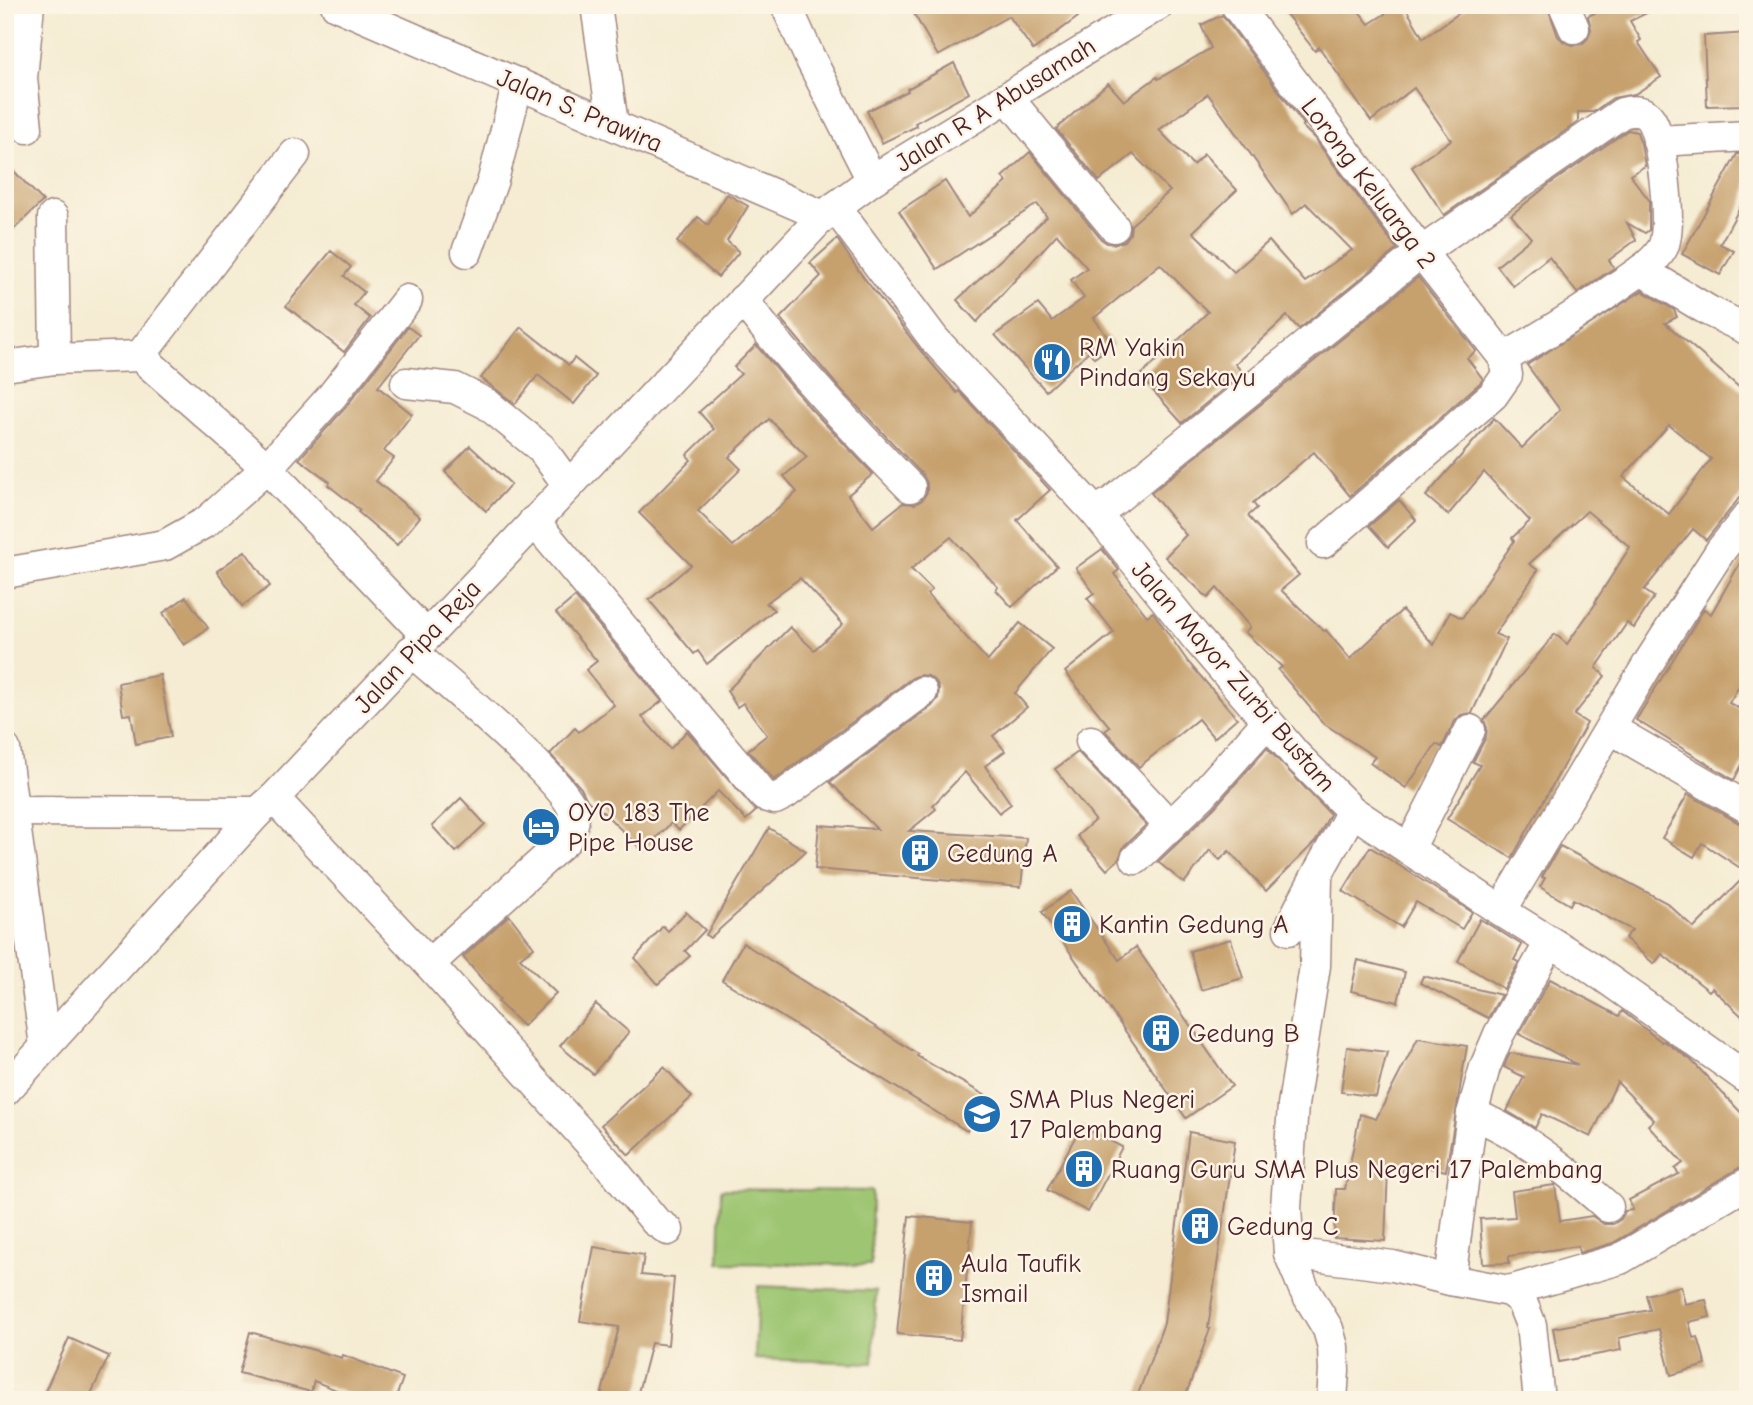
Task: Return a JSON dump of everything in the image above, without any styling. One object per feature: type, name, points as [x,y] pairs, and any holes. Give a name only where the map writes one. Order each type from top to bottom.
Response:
[{"type":"street","points":[[23,129],[22,78],[29,5]]},
{"type":"street","points":[[596,5],[613,124]]},
{"type":"street","points":[[786,5],[872,180]]},
{"type":"street","name":"Lorong Keluarga 2","points":[[1236,5],[1504,358]]},
{"type":"street","name":"Jalan S. Prawira","points":[[343,7],[613,124],[829,212]]},
{"type":"street","name":"Jalan R A Abusamah","points":[[829,212],[872,180],[1008,98],[1150,7]]},
{"type":"street","points":[[467,252],[493,180],[519,83]]},
{"type":"street","points":[[1008,98],[1114,227]]},
{"type":"street","points":[[1095,512],[1112,502],[1421,252],[1622,113],[1638,111],[1648,116],[1653,121],[1658,141],[1667,212],[1666,239],[1662,248],[1641,270],[1576,316],[1504,358],[1507,374],[1493,395],[1323,543]]},
{"type":"street","points":[[1658,141],[1748,136]]},
{"type":"street","points":[[140,356],[295,154]]},
{"type":"street","name":"Jalan Pipa Reja","points":[[5,1091],[266,805],[829,212]]},
{"type":"street","name":"Jalan Mayor Zurbi Bustam","points":[[829,212],[934,338],[1095,512],[1294,754],[1352,811],[1501,911],[1586,964],[1748,1079]]},
{"type":"street","points":[[53,217],[55,359]]},
{"type":"street","points":[[1641,270],[1690,300],[1748,330]]},
{"type":"street","points":[[5,573],[165,545],[206,522],[267,468],[332,396],[407,300]]},
{"type":"street","points":[[743,300],[770,335],[861,437],[910,487]]},
{"type":"street","points":[[5,366],[55,359],[140,356],[267,468],[419,644],[551,777],[570,802],[575,815],[566,840],[429,964]]},
{"type":"street","points":[[406,383],[455,388],[488,404],[541,448],[568,485]]},
{"type":"street","points":[[1501,911],[1651,659],[1721,550],[1747,517]]},
{"type":"street","points":[[534,521],[764,796],[775,799],[785,794],[922,692]]},
{"type":"street","points":[[1136,859],[1202,795],[1267,722]]},
{"type":"street","points":[[1611,729],[1748,808]]},
{"type":"street","points":[[1409,849],[1470,730]]},
{"type":"street","points":[[1091,741],[1170,826]]},
{"type":"street","points":[[5,749],[10,811],[45,1046]]},
{"type":"street","points":[[10,811],[266,805],[429,964],[605,1160],[644,1209],[668,1230]]},
{"type":"street","points":[[1289,930],[1302,899],[1317,878],[1352,811]]},
{"type":"street","points":[[1317,878],[1315,966],[1293,1105],[1286,1208],[1289,1252],[1304,1289],[1328,1329],[1333,1347],[1332,1400]]},
{"type":"street","points":[[1450,1280],[1472,1114],[1485,1067],[1499,1034],[1550,942]]},
{"type":"street","points":[[1472,1114],[1487,1119],[1519,1139],[1608,1207]]},
{"type":"street","points":[[1509,1291],[1620,1259],[1748,1183]]},
{"type":"street","points":[[1289,1252],[1393,1266],[1509,1291],[1521,1300],[1531,1325],[1539,1400]]},
{"type":"green space","points":[[721,1189],[872,1191],[871,1265],[719,1263]]},
{"type":"green space","points":[[758,1286],[876,1291],[873,1363],[755,1359]]},
{"type":"building","points":[[909,5],[1070,5],[1078,17],[1033,50],[1009,16],[938,56]]},
{"type":"building","points":[[1279,5],[1354,5],[1369,24],[1399,5],[1404,5],[1423,38],[1471,5],[1547,5],[1558,36],[1573,45],[1582,44],[1588,38],[1591,29],[1588,16],[1612,5],[1663,5],[1630,21],[1641,40],[1638,42],[1661,77],[1635,94],[1613,98],[1593,112],[1578,112],[1578,122],[1444,215],[1412,167],[1451,140],[1414,88],[1371,121],[1319,47],[1315,51]]},
{"type":"building","points":[[1222,15],[1304,125],[1302,126],[1314,138],[1397,249],[1299,329],[1287,316],[1235,364],[1243,373],[1182,423],[1140,376],[1208,312],[1160,264],[1094,318],[1113,345],[1094,358],[1089,351],[1046,391],[995,335],[1038,304],[1052,321],[1084,298],[1071,280],[1087,268],[1057,234],[977,322],[957,300],[1047,217],[1037,204],[937,269],[899,211],[945,181],[968,217],[1007,182],[1002,177],[1030,152],[1101,239],[1116,244],[1125,241],[1130,234],[1131,225],[1170,191],[1133,154],[1099,181],[1056,129],[1108,83],[1124,101],[1157,77],[1158,79],[1211,48],[1201,25]],"holes":[[[1208,94],[1293,214],[1306,203],[1352,250],[1305,282],[1269,241],[1234,272],[1193,232],[1237,190],[1204,154],[1193,165],[1159,130]]]},
{"type":"building","points":[[1748,33],[1748,105],[1707,106],[1704,36]]},
{"type":"building","points":[[954,63],[969,93],[915,123],[917,126],[882,143],[867,111],[908,91],[907,89]]},
{"type":"building","points":[[1628,130],[1637,132],[1641,144],[1645,166],[1630,175],[1649,200],[1649,230],[1645,233],[1627,223],[1636,240],[1609,260],[1614,268],[1577,293],[1549,257],[1513,286],[1497,266],[1531,238],[1511,215],[1547,186]]},
{"type":"building","points":[[1737,154],[1748,154],[1748,177],[1744,200],[1720,244],[1734,251],[1720,275],[1682,254]]},
{"type":"building","points":[[5,162],[43,201],[5,238]]},
{"type":"building","points":[[727,194],[748,206],[727,241],[739,252],[718,277],[677,242],[698,217],[708,225]]},
{"type":"building","points":[[837,239],[921,351],[957,393],[959,391],[1050,490],[1017,520],[1057,566],[1012,607],[996,590],[998,587],[951,537],[911,569],[932,590],[927,594],[988,661],[1020,623],[1052,649],[1015,693],[1027,707],[993,736],[1005,751],[985,766],[1011,804],[999,813],[965,772],[933,805],[936,809],[909,831],[1026,838],[1021,887],[815,869],[819,825],[877,829],[830,782],[932,706],[938,698],[939,689],[936,682],[928,676],[919,675],[912,678],[774,780],[748,750],[767,735],[743,703],[737,707],[727,691],[790,627],[814,650],[843,624],[800,578],[766,603],[774,610],[707,664],[698,651],[694,654],[649,600],[691,565],[639,513],[691,460],[687,455],[714,429],[699,412],[741,374],[734,367],[756,345],[810,408],[873,474],[848,495],[873,527],[903,503],[915,504],[922,500],[927,492],[923,475],[836,384],[780,318],[821,276],[810,263]],"holes":[[[769,419],[807,457],[784,476],[797,492],[733,546],[698,511],[741,469],[729,457]]]},
{"type":"building","points":[[331,251],[351,267],[344,276],[364,292],[354,305],[370,318],[344,352],[286,306]]},
{"type":"building","points":[[1418,277],[1476,351],[1467,358],[1483,379],[1350,496],[1314,452],[1253,503],[1257,508],[1248,516],[1299,575],[1281,590],[1326,630],[1350,659],[1402,610],[1434,645],[1450,612],[1462,618],[1514,541],[1512,538],[1530,521],[1484,472],[1448,515],[1426,496],[1494,418],[1522,448],[1560,410],[1527,365],[1642,291],[1674,310],[1677,317],[1665,323],[1748,395],[1748,487],[1706,540],[1693,529],[1644,590],[1654,597],[1634,628],[1627,623],[1596,668],[1605,676],[1574,715],[1587,723],[1512,858],[1447,819],[1480,765],[1473,762],[1486,737],[1484,720],[1555,634],[1567,644],[1630,547],[1587,511],[1529,564],[1538,570],[1495,634],[1507,639],[1472,713],[1461,715],[1455,721],[1442,747],[1436,744],[1406,788],[1370,763],[1375,757],[1323,723],[1278,670],[1282,667],[1245,632],[1250,627],[1217,588],[1208,598],[1165,557],[1186,535],[1151,493]],"holes":[[[1669,425],[1711,459],[1669,514],[1623,477]]]},
{"type":"building","points":[[408,327],[419,335],[378,387],[412,414],[384,451],[394,458],[376,481],[420,517],[397,545],[358,512],[360,510],[328,485],[330,482],[299,459],[345,408]]},
{"type":"building","points":[[521,327],[569,365],[574,358],[596,376],[574,404],[538,375],[515,404],[481,378]]},
{"type":"building","points":[[470,446],[511,484],[486,511],[445,472]]},
{"type":"building","points":[[1399,500],[1416,520],[1388,547],[1369,526]]},
{"type":"building","points":[[1102,549],[1119,570],[1114,574],[1147,616],[1153,612],[1188,662],[1237,718],[1214,738],[1198,719],[1139,767],[1105,731],[1110,727],[1065,672],[1114,632],[1087,598],[1094,593],[1076,568]]},
{"type":"building","points":[[1748,549],[1748,671],[1729,703],[1748,713],[1748,753],[1734,780],[1636,720],[1704,609],[1711,614]]},
{"type":"building","points":[[245,551],[270,586],[242,606],[217,571]]},
{"type":"building","points":[[186,597],[208,628],[184,645],[163,613]]},
{"type":"building","points":[[575,597],[662,701],[642,717],[670,749],[687,731],[756,811],[746,820],[718,791],[679,830],[671,823],[643,851],[587,800],[581,788],[550,754],[575,728],[579,732],[614,705],[586,670],[597,661],[556,613]]},
{"type":"building","points":[[160,675],[171,737],[136,744],[131,714],[123,715],[118,683]]},
{"type":"building","points":[[1267,748],[1330,814],[1316,841],[1266,891],[1229,851],[1220,860],[1210,850],[1184,883],[1158,862],[1215,807]]},
{"type":"building","points":[[1078,752],[1146,825],[1124,846],[1119,859],[1107,870],[1077,836],[1095,820],[1055,769]]},
{"type":"building","points":[[1688,794],[1739,823],[1748,825],[1748,873],[1702,843],[1694,857],[1662,838]]},
{"type":"building","points":[[461,798],[485,824],[456,852],[432,826]]},
{"type":"building","points":[[769,828],[806,851],[710,938],[706,935]]},
{"type":"building","points":[[1560,846],[1667,903],[1694,928],[1748,873],[1748,1022],[1712,988],[1709,991],[1662,954],[1654,964],[1625,938],[1632,930],[1573,899],[1570,905],[1540,887],[1545,878],[1542,877]]},
{"type":"building","points":[[1370,847],[1472,912],[1462,929],[1416,902],[1401,927],[1343,891]]},
{"type":"building","name":"Gedung B","points":[[1071,891],[1119,960],[1136,947],[1232,1086],[1186,1118],[1042,912]]},
{"type":"building","points":[[686,912],[705,930],[685,951],[690,956],[658,984],[635,958],[663,926],[668,931]]},
{"type":"building","points":[[509,915],[534,947],[520,958],[556,993],[523,1026],[498,1002],[500,1000],[463,957]]},
{"type":"building","points":[[1480,919],[1522,945],[1514,960],[1519,962],[1504,989],[1458,961]]},
{"type":"building","points":[[1231,939],[1243,978],[1201,990],[1190,951]]},
{"type":"building","points":[[743,943],[918,1054],[917,1056],[986,1096],[967,1131],[722,980]]},
{"type":"building","points":[[1358,960],[1405,972],[1398,1002],[1351,991]]},
{"type":"building","points":[[1423,976],[1501,995],[1488,1018],[1420,983]]},
{"type":"building","points":[[1550,979],[1619,1016],[1622,1011],[1662,1042],[1691,1060],[1748,1120],[1748,1166],[1739,1168],[1613,1243],[1579,1253],[1578,1246],[1509,1256],[1509,1263],[1483,1264],[1480,1219],[1515,1217],[1512,1191],[1555,1185],[1560,1221],[1592,1216],[1604,1224],[1613,1224],[1621,1219],[1625,1211],[1633,1210],[1629,1200],[1679,1174],[1675,1169],[1683,1163],[1648,1125],[1654,1120],[1617,1082],[1591,1137],[1542,1114],[1535,1128],[1507,1111],[1524,1077],[1504,1067],[1510,1053],[1578,1065],[1519,1034]]},
{"type":"building","points":[[596,1004],[629,1032],[593,1074],[560,1046]]},
{"type":"building","points":[[1418,1038],[1467,1046],[1446,1171],[1404,1162],[1402,1172],[1388,1170],[1385,1241],[1334,1238],[1336,1189],[1345,1189],[1360,1114],[1376,1119]]},
{"type":"building","points":[[1347,1047],[1387,1052],[1376,1097],[1341,1092]]},
{"type":"building","points":[[664,1067],[692,1097],[629,1155],[601,1125]]},
{"type":"building","name":"Ruang Guru SMA Plus Negeri 17 Palembang","points":[[1081,1126],[1122,1147],[1088,1212],[1047,1190]]},
{"type":"building","name":"Gedung C","points":[[1189,1132],[1235,1141],[1208,1328],[1210,1329],[1184,1400],[1136,1400],[1164,1323]]},
{"type":"building","name":"Aula Taufik Ismail","points":[[909,1216],[972,1222],[960,1340],[897,1334]]},
{"type":"building","points":[[594,1247],[644,1255],[641,1275],[674,1278],[668,1345],[651,1343],[636,1400],[600,1400],[619,1327],[580,1321]]},
{"type":"building","points":[[1681,1286],[1685,1304],[1706,1300],[1710,1317],[1689,1322],[1693,1338],[1698,1337],[1706,1365],[1671,1375],[1659,1329],[1619,1338],[1621,1350],[1559,1362],[1553,1328],[1650,1310],[1646,1295]]},
{"type":"building","points":[[250,1332],[342,1358],[343,1355],[403,1378],[395,1400],[362,1400],[314,1381],[311,1392],[239,1373]]},
{"type":"building","points":[[69,1338],[109,1356],[88,1400],[41,1400]]},
{"type":"place","name":"RM Yakin Pindang Sekayu","points":[[1052,362]]},
{"type":"place","name":"OYO 183 The Pipe House","points":[[541,827]]},
{"type":"place","name":"Gedung A","points":[[920,853]]},
{"type":"place","name":"Kantin Gedung A","points":[[1072,924]]},
{"type":"place","name":"Gedung B","points":[[1161,1033]]},
{"type":"place","name":"SMA Plus Negeri 17 Palembang","points":[[982,1114]]},
{"type":"place","name":"Ruang Guru SMA Plus Negeri 17 Palembang","points":[[1084,1169]]},
{"type":"place","name":"Gedung C","points":[[1200,1226]]},
{"type":"place","name":"Aula Taufik Ismail","points":[[934,1278]]}]
